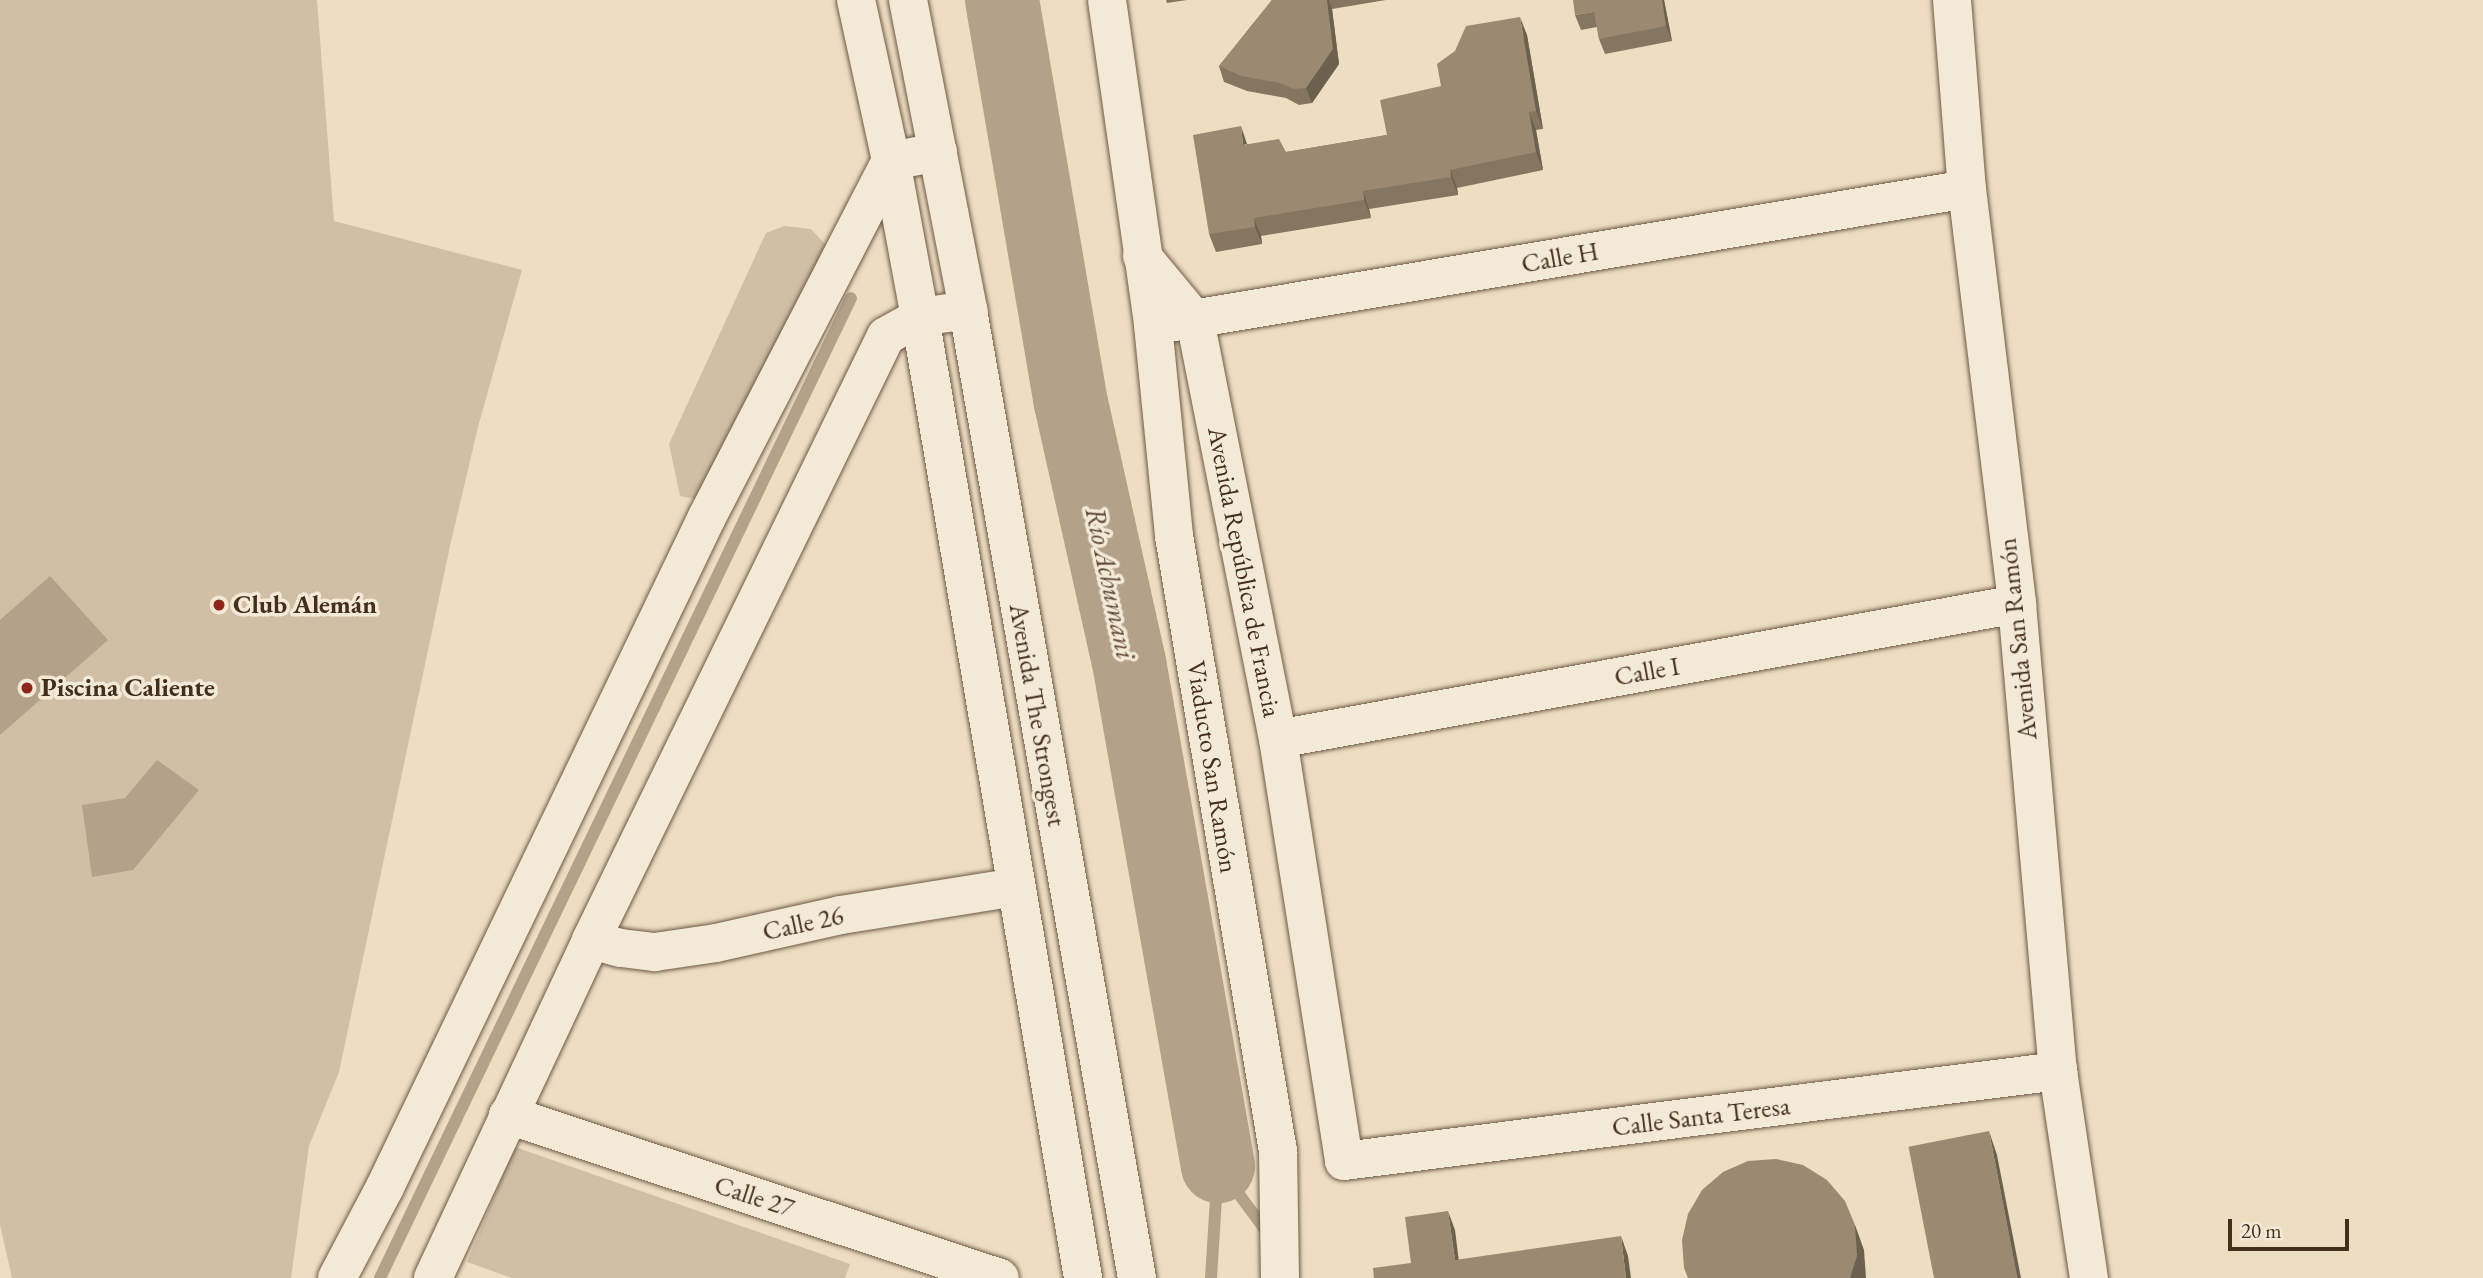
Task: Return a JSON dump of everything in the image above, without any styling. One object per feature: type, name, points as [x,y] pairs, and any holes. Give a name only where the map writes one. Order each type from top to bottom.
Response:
[{"type":"street","name":"Avenida The Strongest","points":[[856,0],[891,161],[920,317],[1014,887],[1083,1278]]},
{"type":"street","name":"Avenida The Strongest","points":[[908,0],[968,310],[1065,879],[1137,1278]]},
{"type":"street","points":[[1107,0],[1142,256]]},
{"type":"street","name":"Avenida San Ramón","points":[[1952,0],[1967,189],[2017,604],[2058,1071],[2090,1278]]},
{"type":"street","points":[[337,1278],[391,1174],[706,517],[891,161],[938,152]]},
{"type":"street","name":"Calle H","points":[[1153,325],[1967,189]]},
{"type":"street","name":"Avenida República de Francia","points":[[1142,256],[1195,320],[1278,739],[1344,1161]]},
{"type":"street","name":"Viaducto San Ramón","points":[[1142,256],[1153,325],[1174,536],[1278,1151],[1280,1278]]},
{"type":"street","points":[[433,1278],[592,940],[886,336],[920,317],[968,310]]},
{"type":"street","name":"Calle I","points":[[1278,739],[2017,604]]},
{"type":"street","name":"Calle 26","points":[[592,940],[621,948],[655,952],[716,943],[841,915],[1065,879]]},
{"type":"street","name":"Calle Santa Teresa","points":[[1344,1161],[2058,1071]]},
{"type":"street","name":"Calle 27","points":[[508,1115],[1000,1278]]},
{"type":"shaded area","name":"Club Alemán","points":[[0,0],[317,0],[334,221],[522,270],[478,427],[450,546],[339,1072],[309,1146],[291,1278],[12,1278],[0,1225]]},
{"type":"shaded area","points":[[784,226],[811,229],[827,246],[701,500],[680,496],[669,444],[766,233]]},
{"type":"shaded area","name":"Piscina Caliente","points":[[50,576],[108,640],[0,735],[0,620]]},
{"type":"shaded area","points":[[157,760],[199,790],[133,870],[92,877],[82,805],[125,798]]},
{"type":"shaded area","points":[[515,1147],[850,1264],[845,1278],[512,1278],[467,1262]]},
{"type":"building","points":[[1272,0],[1327,0],[1333,49],[1306,88],[1294,89],[1280,83],[1241,76],[1219,66]]},
{"type":"building","points":[[1573,0],[1662,0],[1666,26],[1599,39],[1594,12],[1575,15]]},
{"type":"building","points":[[1520,17],[1536,111],[1529,112],[1536,152],[1450,170],[1451,177],[1363,191],[1364,200],[1254,218],[1255,227],[1209,234],[1193,135],[1241,126],[1243,145],[1279,139],[1286,152],[1387,135],[1380,100],[1441,86],[1437,64],[1455,51],[1466,26]]},
{"type":"building","points":[[1989,1131],[2018,1278],[1934,1278],[1909,1147]]},
{"type":"building","points":[[1776,1159],[1803,1165],[1827,1180],[1845,1201],[1855,1225],[1857,1256],[1850,1278],[1688,1278],[1684,1268],[1682,1240],[1688,1214],[1702,1190],[1723,1172],[1748,1161]]},
{"type":"building","points":[[1448,1211],[1455,1260],[1621,1236],[1626,1278],[1374,1278],[1373,1268],[1411,1263],[1405,1217]]},
{"type":"waterway","name":"Río Achumani","points":[[1002,0],[1071,403],[1129,662],[1218,1166]]},
{"type":"waterway","points":[[380,1278],[851,298]]},
{"type":"waterway","points":[[1218,1166],[1270,1236]]},
{"type":"waterway","points":[[1211,1278],[1218,1166]]},
{"type":"place","name":"Club Alemán","points":[[219,605]]},
{"type":"place","name":"Piscina Caliente","points":[[27,688]]}]
